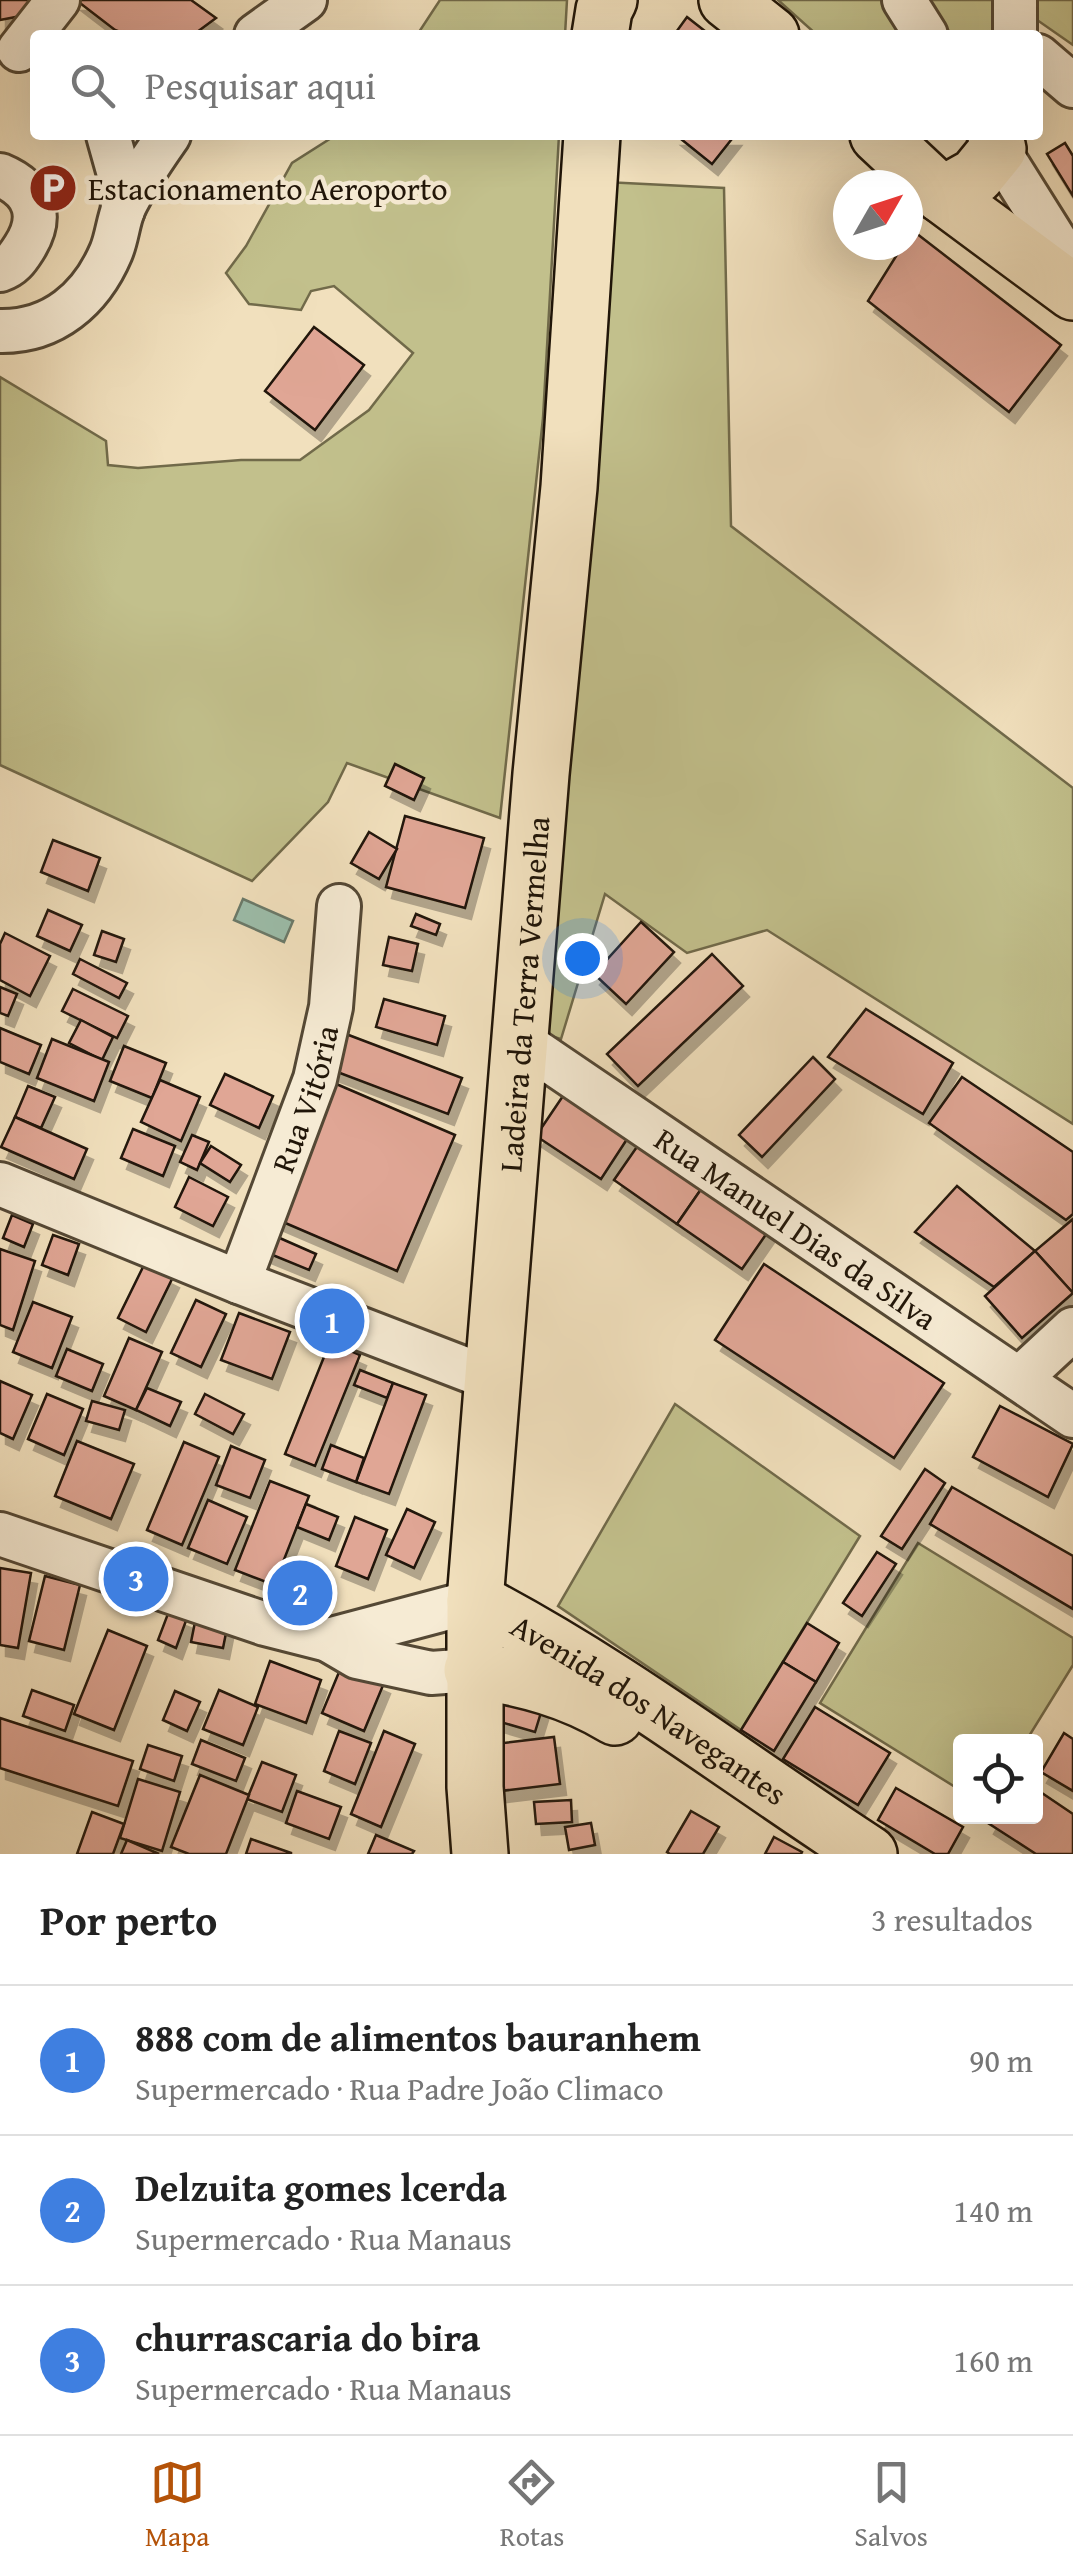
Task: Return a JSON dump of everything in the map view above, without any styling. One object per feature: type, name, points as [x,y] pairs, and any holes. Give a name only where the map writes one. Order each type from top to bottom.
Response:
[{"type":"main road","points":[[601,30],[609,0]]},
{"type":"main road","points":[[726,0],[765,30]]},
{"type":"main road","name":"Ladeira da Terra Vermelha","points":[[480,1854],[472,1670],[474,1601],[540,774],[569,487],[592,140]]},
{"type":"main road","points":[[909,164],[984,140]]},
{"type":"main road","points":[[909,164],[1073,292]]},
{"type":"main road","name":"Avenida dos Navegantes","points":[[474,1601],[536,1633],[636,1696],[870,1854]]},
{"type":"main road","name":"Avenida dos Navegantes","points":[[472,1670],[529,1679],[594,1704],[830,1854]]},
{"type":"street","points":[[35,30],[58,0]]},
{"type":"street","points":[[904,0],[923,30]]},
{"type":"street","points":[[1016,0],[1016,30]]},
{"type":"street","points":[[1043,60],[1073,86]]},
{"type":"street","points":[[0,331],[22,332],[55,320],[78,303],[97,280],[113,249],[123,210],[122,185],[109,140]]},
{"type":"street","points":[[123,210],[166,140]]},
{"type":"street","points":[[984,140],[1073,270]]},
{"type":"street","points":[[0,175],[26,194],[37,220],[16,260],[0,270]]},
{"type":"street","name":"Rua Vitória","points":[[239,1282],[315,1079],[332,1007],[339,906]]},
{"type":"street","name":"Rua Manuel Dias da Silva","points":[[519,1040],[1073,1416]]},
{"type":"street","points":[[0,1184],[494,1380]]},
{"type":"street","points":[[1020,1380],[1073,1329]]},
{"type":"street","points":[[0,1534],[265,1624],[328,1640],[357,1657],[431,1673],[472,1670]]},
{"type":"street","points":[[328,1640],[474,1601]]},
{"type":"shaded area","points":[[440,0],[567,0],[565,30],[420,30]]},
{"type":"shaded area","points":[[778,0],[884,0],[903,30],[811,30]]},
{"type":"shaded area","points":[[930,0],[1006,0],[998,30],[948,30]]},
{"type":"shaded area","points":[[1017,0],[1073,0],[1073,45],[1017,6]]},
{"type":"shaded area","points":[[328,140],[559,140],[543,418],[500,818],[347,763],[328,802],[252,881],[0,765],[0,377],[106,441],[108,465],[138,468],[300,460],[369,410],[413,353],[334,286],[311,291],[301,310],[249,304],[226,273],[246,246],[292,163]]},
{"type":"shaded area","points":[[605,182],[724,188],[731,526],[1073,788],[1073,1124],[767,930],[687,953],[605,894],[561,1039],[536,1032]]},
{"type":"shaded area","points":[[243,899],[293,921],[284,942],[234,920]]},
{"type":"shaded area","points":[[675,1404],[860,1536],[741,1730],[558,1606]]},
{"type":"shaded area","points":[[918,1543],[1073,1638],[1073,1665],[1030,1734],[953,1734],[953,1786],[820,1703]]},
{"type":"building","points":[[0,0],[39,0],[26,15],[0,20]]},
{"type":"building","points":[[76,0],[191,0],[216,18],[200,30],[115,30]]},
{"type":"building","points":[[687,17],[704,30],[678,30]]},
{"type":"building","points":[[682,140],[731,140],[712,164]]},
{"type":"building","points":[[1065,143],[1073,156],[1073,196],[1047,154]]},
{"type":"building","points":[[923,238],[1061,345],[1009,412],[868,301],[894,260],[923,260]]},
{"type":"building","points":[[314,327],[364,365],[315,430],[265,391]]},
{"type":"building","points":[[395,764],[424,778],[414,800],[385,786]]},
{"type":"building","points":[[405,816],[484,838],[465,908],[386,887]]},
{"type":"building","points":[[369,832],[397,849],[379,879],[351,863]]},
{"type":"building","points":[[53,840],[100,858],[88,891],[41,872]]},
{"type":"building","points":[[48,910],[82,925],[70,951],[37,936]]},
{"type":"building","points":[[416,914],[440,924],[436,935],[411,926]]},
{"type":"building","points":[[641,922],[674,952],[626,1004],[594,974]]},
{"type":"building","points":[[102,931],[124,939],[116,962],[94,955]]},
{"type":"building","points":[[5,933],[50,956],[30,996],[0,980],[0,944]]},
{"type":"building","points":[[389,937],[418,944],[412,971],[383,965]]},
{"type":"building","points":[[712,954],[743,986],[638,1086],[607,1054]]},
{"type":"building","points":[[80,959],[127,983],[119,998],[73,974]]},
{"type":"building","points":[[0,987],[17,994],[8,1016],[0,1013]]},
{"type":"building","points":[[73,989],[128,1016],[117,1038],[62,1011]]},
{"type":"building","points":[[384,999],[445,1016],[437,1045],[376,1027]]},
{"type":"building","points":[[866,1009],[953,1063],[923,1114],[828,1057]]},
{"type":"building","points":[[81,1020],[113,1037],[102,1060],[69,1043]]},
{"type":"building","points":[[0,1028],[41,1045],[29,1074],[0,1062]]},
{"type":"building","points":[[346,1034],[462,1078],[448,1114],[332,1070]]},
{"type":"building","points":[[52,1039],[109,1062],[94,1101],[37,1078]]},
{"type":"building","points":[[124,1046],[166,1063],[152,1098],[110,1081]]},
{"type":"building","points":[[813,1057],[835,1079],[762,1157],[739,1135]]},
{"type":"building","points":[[225,1074],[273,1096],[259,1128],[210,1105]]},
{"type":"building","points":[[962,1077],[1073,1152],[1073,1214],[1066,1220],[929,1123]]},
{"type":"building","points":[[160,1080],[200,1097],[181,1141],[141,1122]]},
{"type":"building","points":[[327,1080],[455,1135],[397,1271],[269,1216]]},
{"type":"building","points":[[28,1086],[55,1097],[41,1128],[15,1117]]},
{"type":"building","points":[[567,1090],[631,1133],[601,1179],[536,1136]]},
{"type":"building","points":[[15,1117],[87,1149],[74,1179],[1,1147]]},
{"type":"building","points":[[133,1129],[175,1146],[163,1176],[121,1158]]},
{"type":"building","points":[[192,1135],[209,1142],[197,1170],[180,1162]]},
{"type":"building","points":[[641,1141],[704,1185],[677,1224],[614,1180]]},
{"type":"building","points":[[211,1146],[241,1165],[230,1182],[200,1163]]},
{"type":"building","points":[[189,1177],[228,1197],[213,1226],[175,1207]]},
{"type":"building","points":[[704,1185],[769,1230],[742,1269],[677,1224]]},
{"type":"building","points":[[957,1186],[1035,1251],[994,1287],[915,1232]]},
{"type":"building","points":[[12,1215],[33,1224],[24,1247],[3,1238]]},
{"type":"building","points":[[1073,1219],[1073,1293],[1035,1251]]},
{"type":"building","points":[[266,1232],[316,1254],[309,1270],[258,1249]]},
{"type":"building","points":[[53,1235],[79,1244],[68,1275],[42,1265]]},
{"type":"building","points":[[0,1249],[35,1261],[13,1330],[0,1325]]},
{"type":"building","points":[[1035,1251],[1073,1293],[1022,1338],[985,1296]]},
{"type":"building","points":[[145,1263],[173,1277],[146,1332],[118,1318]]},
{"type":"building","points":[[764,1264],[944,1383],[894,1458],[715,1340]]},
{"type":"building","points":[[196,1300],[226,1314],[201,1367],[171,1353]]},
{"type":"building","points":[[33,1302],[72,1317],[52,1368],[13,1352]]},
{"type":"building","points":[[239,1313],[290,1332],[272,1379],[221,1360]]},
{"type":"building","points":[[129,1338],[162,1352],[136,1410],[104,1396]]},
{"type":"building","points":[[330,1342],[360,1355],[315,1466],[285,1454]]},
{"type":"building","points":[[67,1349],[103,1364],[92,1391],[56,1376]]},
{"type":"building","points":[[360,1370],[393,1383],[387,1398],[354,1385]]},
{"type":"building","points":[[0,1381],[32,1395],[13,1439],[0,1433]]},
{"type":"building","points":[[393,1383],[426,1395],[389,1494],[356,1482]]},
{"type":"building","points":[[147,1388],[181,1402],[170,1426],[136,1410]]},
{"type":"building","points":[[47,1394],[83,1409],[64,1455],[28,1439]]},
{"type":"building","points":[[205,1394],[244,1414],[233,1434],[195,1414]]},
{"type":"building","points":[[92,1401],[125,1410],[119,1430],[86,1421]]},
{"type":"building","points":[[1000,1406],[1073,1444],[1048,1497],[973,1457]]},
{"type":"building","points":[[77,1441],[134,1464],[111,1519],[55,1496]]},
{"type":"building","points":[[184,1442],[219,1457],[182,1545],[147,1530]]},
{"type":"building","points":[[331,1445],[364,1458],[356,1482],[322,1469]]},
{"type":"building","points":[[231,1446],[265,1460],[250,1498],[216,1485]]},
{"type":"building","points":[[925,1469],[945,1483],[902,1549],[881,1536]]},
{"type":"building","points":[[270,1481],[309,1496],[274,1585],[235,1570]]},
{"type":"building","points":[[952,1487],[1073,1556],[1073,1609],[930,1524]]},
{"type":"building","points":[[208,1500],[247,1517],[227,1564],[188,1548]]},
{"type":"building","points":[[306,1504],[338,1517],[329,1540],[297,1527]]},
{"type":"building","points":[[407,1509],[435,1522],[414,1568],[386,1555]]},
{"type":"building","points":[[355,1517],[387,1530],[368,1579],[336,1566]]},
{"type":"building","points":[[877,1552],[896,1564],[862,1616],[843,1603]]},
{"type":"building","points":[[0,1568],[31,1573],[18,1648],[0,1645]]},
{"type":"building","points":[[45,1576],[80,1585],[64,1650],[29,1641]]},
{"type":"building","points":[[169,1611],[187,1618],[176,1648],[158,1640]]},
{"type":"building","points":[[196,1617],[228,1623],[223,1648],[191,1642]]},
{"type":"building","points":[[807,1623],[839,1643],[816,1682],[783,1662]]},
{"type":"building","points":[[108,1630],[147,1646],[114,1730],[74,1714]]},
{"type":"building","points":[[270,1661],[321,1680],[306,1723],[255,1704]]},
{"type":"building","points":[[783,1662],[816,1682],[774,1751],[741,1730]]},
{"type":"building","points":[[342,1665],[384,1683],[364,1731],[322,1713]]},
{"type":"building","points":[[498,1681],[546,1696],[535,1732],[487,1718]]},
{"type":"building","points":[[32,1690],[74,1705],[65,1731],[23,1716]]},
{"type":"building","points":[[219,1690],[258,1707],[243,1745],[203,1729]]},
{"type":"building","points":[[175,1691],[200,1702],[187,1731],[163,1720]]},
{"type":"building","points":[[815,1707],[890,1753],[858,1805],[783,1759]]},
{"type":"building","points":[[0,1718],[133,1761],[118,1806],[0,1768]]},
{"type":"building","points":[[339,1731],[371,1743],[355,1784],[324,1771]]},
{"type":"building","points":[[384,1731],[415,1744],[381,1827],[351,1814]]},
{"type":"building","points":[[1064,1733],[1073,1739],[1073,1791],[1043,1773]]},
{"type":"building","points":[[554,1737],[560,1784],[492,1792],[487,1745]]},
{"type":"building","points":[[201,1740],[245,1758],[236,1781],[192,1764]]},
{"type":"building","points":[[148,1745],[182,1756],[174,1781],[140,1769]]},
{"type":"building","points":[[262,1762],[296,1775],[282,1812],[247,1799]]},
{"type":"building","points":[[200,1775],[249,1795],[226,1854],[189,1854],[171,1847]]},
{"type":"building","points":[[138,1779],[180,1792],[162,1851],[120,1838]]},
{"type":"building","points":[[896,1788],[963,1827],[948,1854],[935,1854],[878,1820]]},
{"type":"building","points":[[297,1791],[341,1807],[329,1839],[286,1823]]},
{"type":"building","points":[[1043,1794],[1073,1814],[1073,1854],[1036,1854],[990,1824],[1043,1824]]},
{"type":"building","points":[[571,1800],[572,1822],[536,1824],[534,1802]]},
{"type":"building","points":[[691,1811],[719,1827],[703,1854],[670,1854],[667,1852]]},
{"type":"building","points":[[92,1812],[124,1824],[113,1854],[77,1854]]},
{"type":"building","points":[[591,1823],[595,1845],[569,1850],[565,1827]]},
{"type":"building","points":[[376,1835],[414,1851],[368,1854]]},
{"type":"building","points":[[774,1837],[802,1852],[801,1854],[765,1854]]},
{"type":"building","points":[[251,1839],[291,1853],[291,1854],[246,1854]]},
{"type":"building","points":[[127,1840],[159,1854],[121,1854]]},
{"type":"place","name":"Estacionamento Aeroporto","points":[[53,188]]},
{"type":"place","name":"888 com de alimentos bauranhem","points":[[332,1321]]},
{"type":"place","name":"churrascaria do bira","points":[[136,1579]]},
{"type":"place","name":"Delzuita gomes lcerda","points":[[300,1593]]}]
